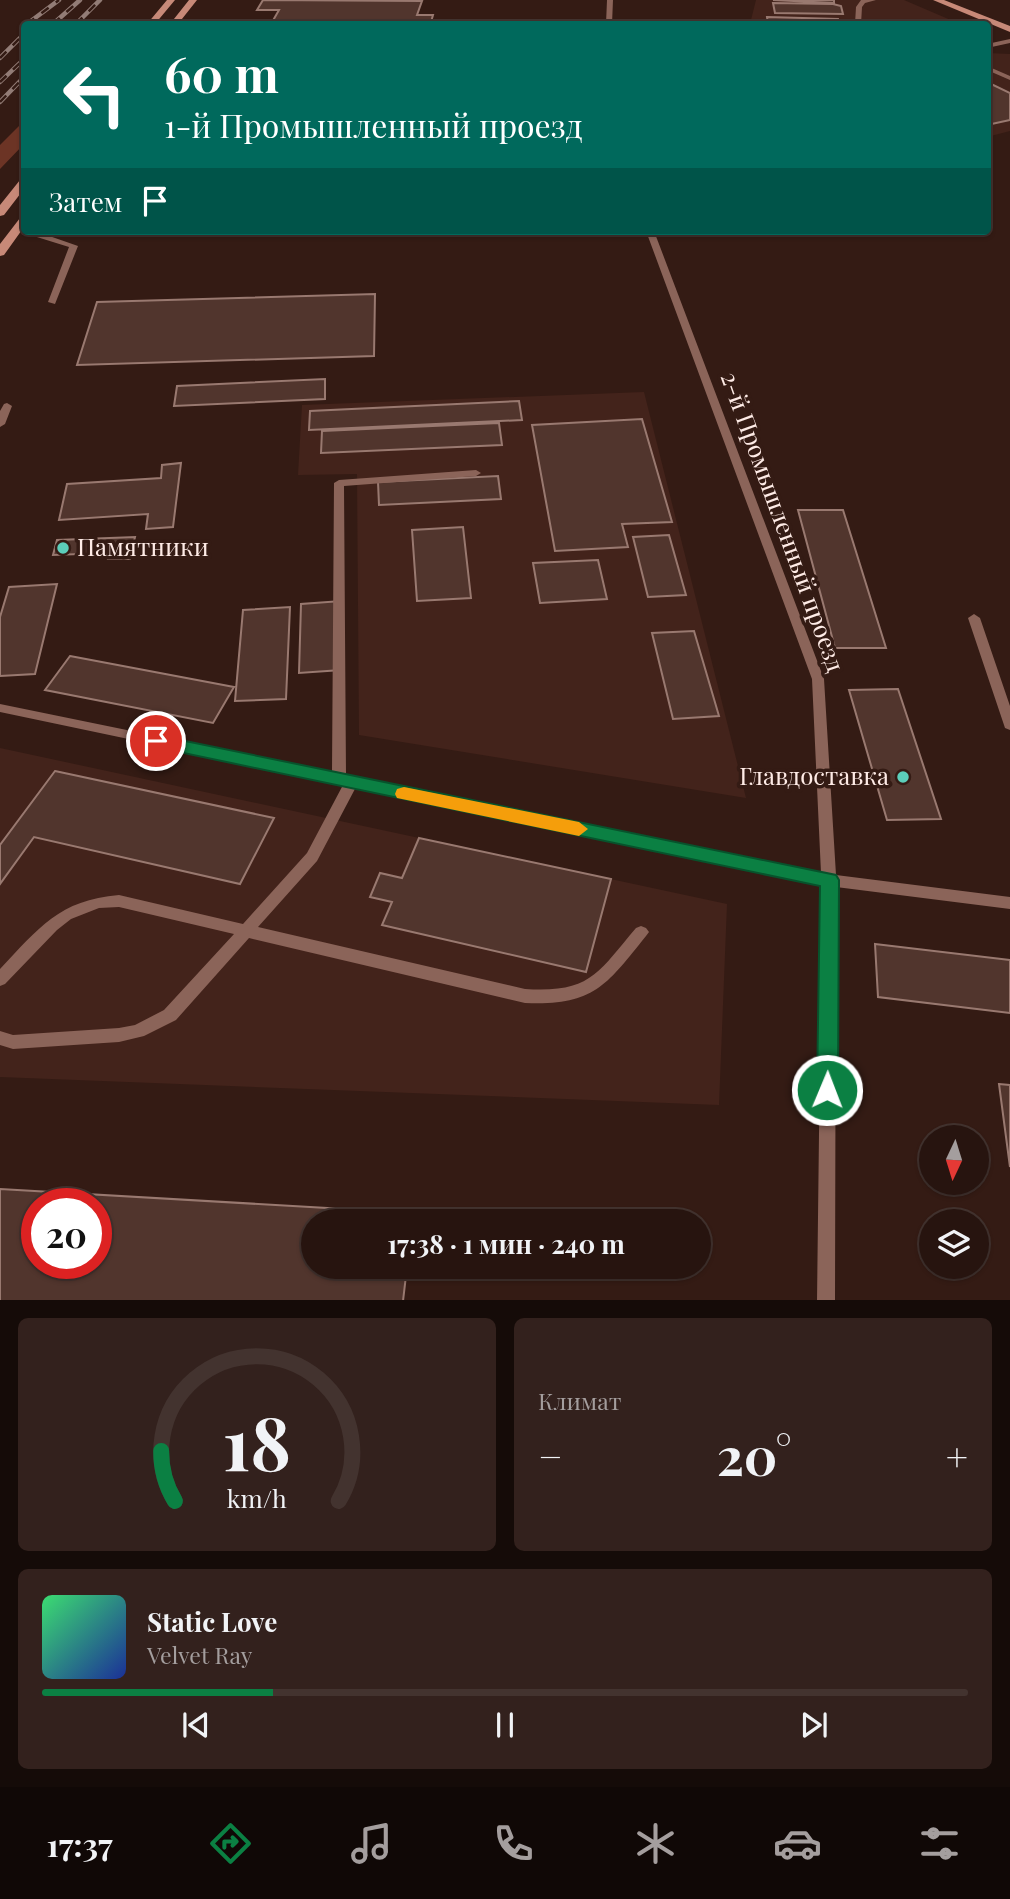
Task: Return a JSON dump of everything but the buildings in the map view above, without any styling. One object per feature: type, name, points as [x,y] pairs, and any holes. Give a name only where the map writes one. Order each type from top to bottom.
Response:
[{"type":"main road","points":[[154,21],[171,0]]},
{"type":"main road","points":[[176,21],[193,0]]},
{"type":"main road","points":[[937,0],[984,21]]},
{"type":"main road","points":[[991,24],[1010,30]]},
{"type":"main road","points":[[0,213],[21,186]]},
{"type":"main road","points":[[0,252],[21,230]]},
{"type":"lane","points":[[609,21],[610,0]]},
{"type":"lane","points":[[858,21],[859,7],[863,1],[873,0]]},
{"type":"lane","points":[[991,45],[1010,41]]},
{"type":"lane","points":[[999,44],[1010,48]]},
{"type":"lane","points":[[991,70],[1010,78]]},
{"type":"lane","points":[[45,235],[74,246],[52,302]]},
{"type":"lane","name":"2-й Промышленный проезд","points":[[652,235],[818,679],[829,880],[825,1300]]},
{"type":"lane","points":[[0,424],[7,406]]},
{"type":"lane","points":[[0,1038],[13,1042],[118,1035],[155,1024],[186,1001],[312,857],[345,782],[340,483],[476,473]]},
{"type":"lane","points":[[974,618],[1010,725]]},
{"type":"lane","points":[[0,708],[345,782],[829,880],[1010,904]]},
{"type":"lane","points":[[0,979],[61,915],[89,903],[119,901],[525,996],[551,999],[572,995],[598,983],[640,932]]},
{"type":"shaded area","points":[[756,0],[904,0],[953,21],[751,21]]},
{"type":"shaded area","points":[[991,53],[1010,54],[1010,131],[991,136]]},
{"type":"shaded area","points":[[21,123],[21,147],[0,169],[0,145]]},
{"type":"shaded area","points":[[644,392],[746,798],[359,735],[357,474],[298,475],[302,405]]},
{"type":"shaded area","points":[[0,748],[727,904],[719,1105],[0,1077]]},
{"type":"railway","points":[[31,21],[59,0]]},
{"type":"railway","points":[[56,21],[80,0]]},
{"type":"railway","points":[[79,21],[100,0]]},
{"type":"railway","points":[[0,58],[21,37]]},
{"type":"railway","points":[[0,82],[21,62]]},
{"type":"railway","points":[[0,102],[21,80]]},
{"type":"slow traffic","points":[[404,794],[579,829]]},
{"type":"place","name":"Памятники","points":[[63,548]]},
{"type":"place","name":"Главдоставка","points":[[903,777]]},
{"type":"route","points":[[156,741],[339,781],[829,880],[827,1090]]}]
